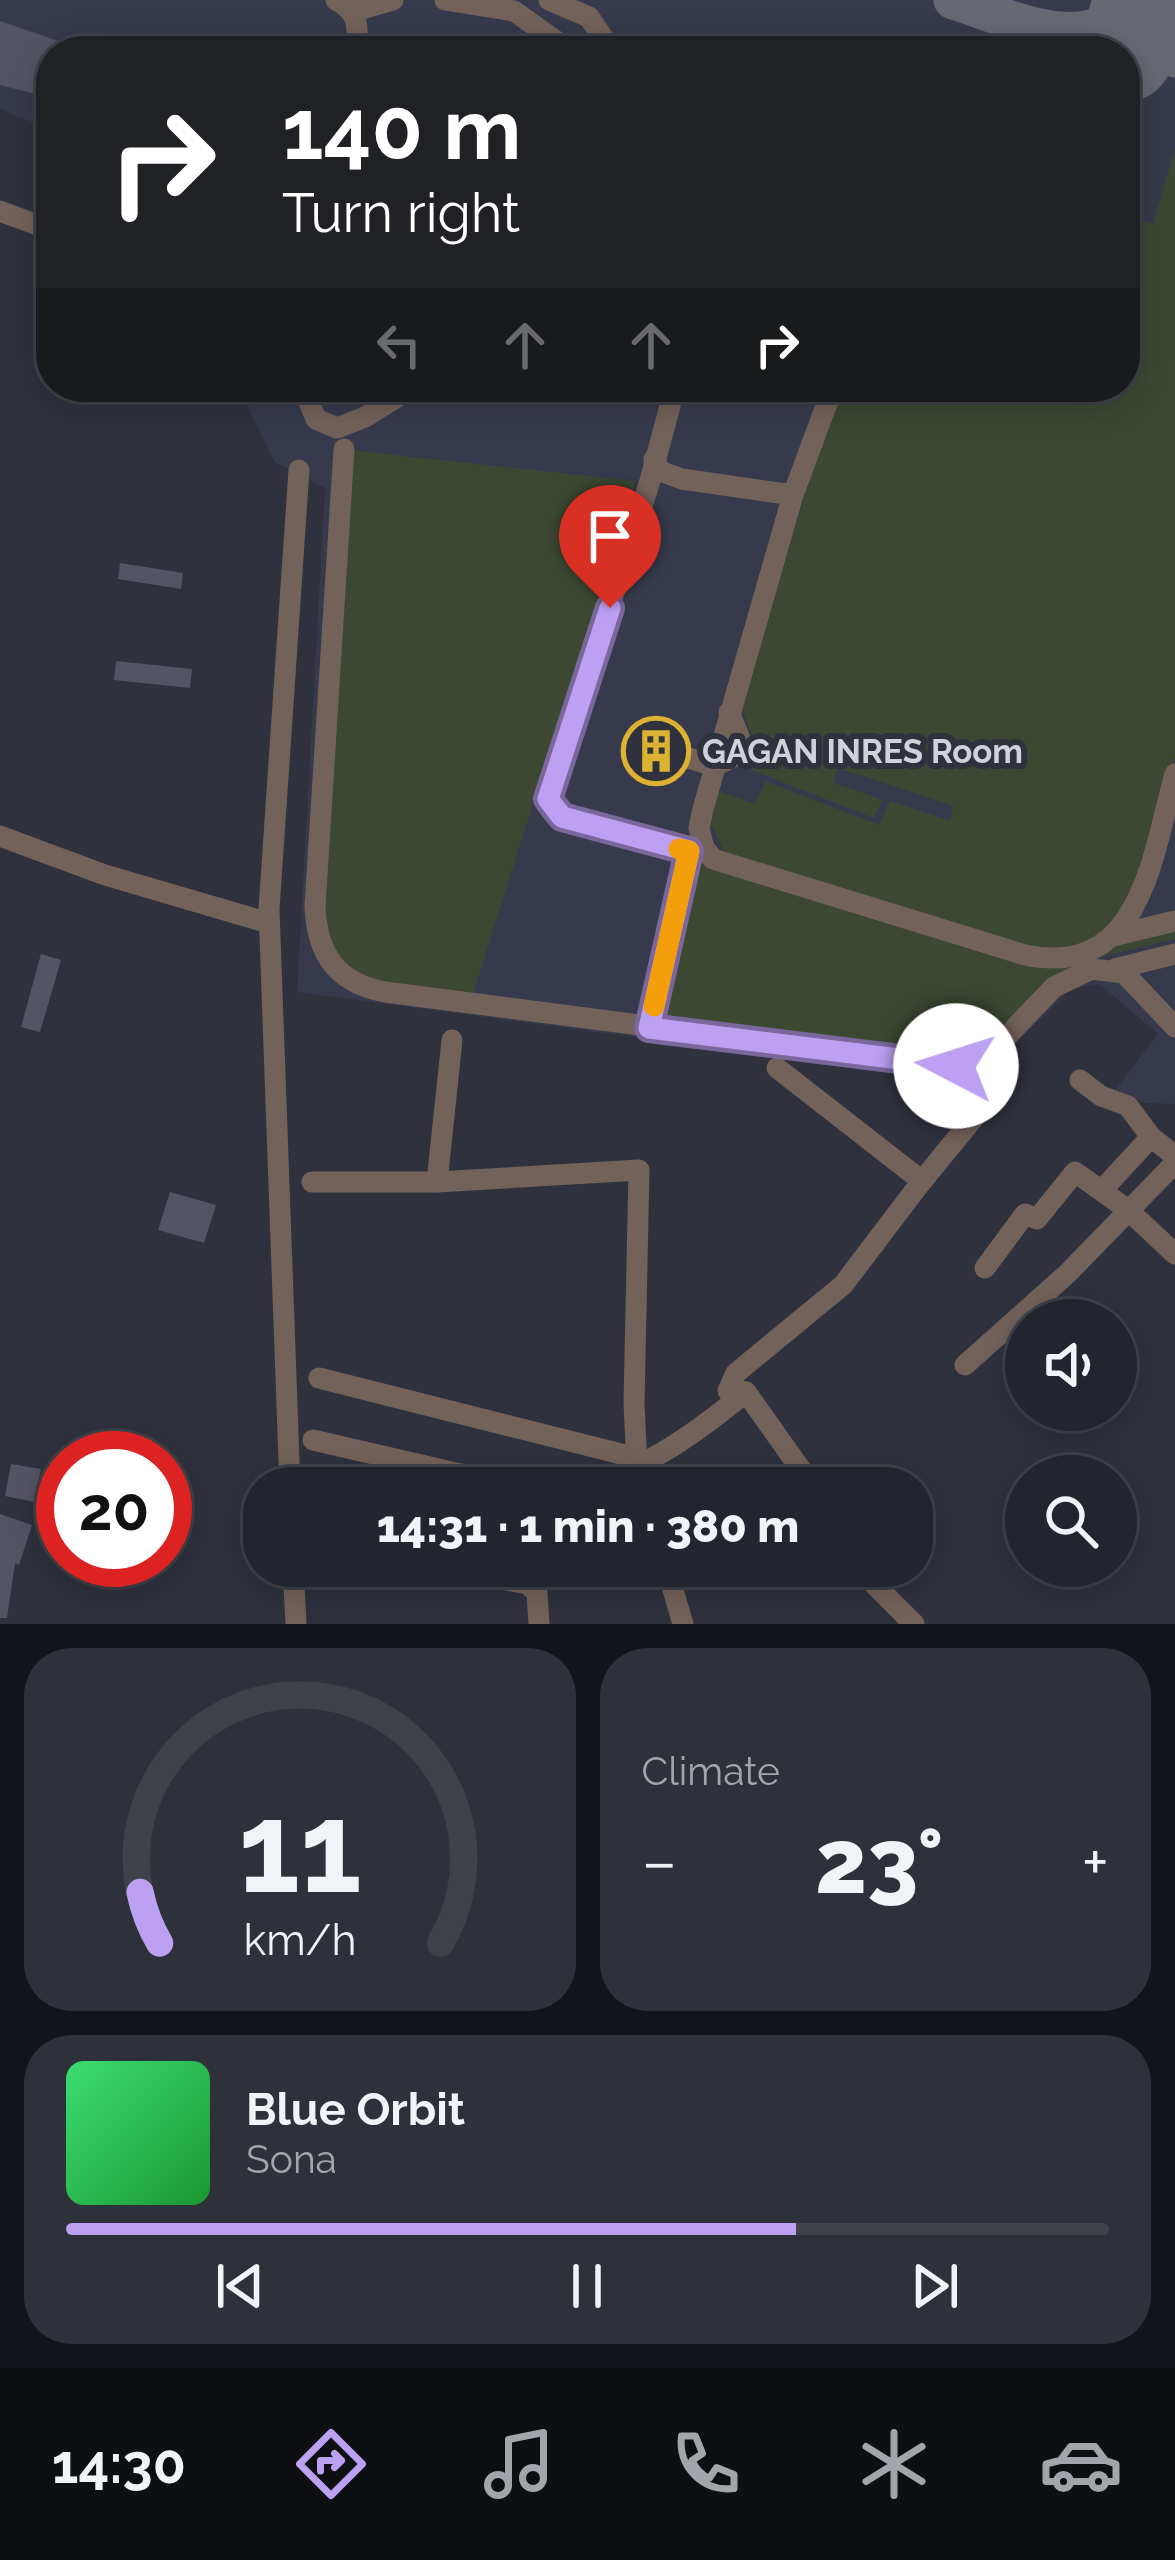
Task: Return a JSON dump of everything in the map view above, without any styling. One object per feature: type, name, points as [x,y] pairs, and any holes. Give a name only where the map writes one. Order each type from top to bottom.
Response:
[{"type":"street","points":[[357,36],[344,6],[393,0]]},
{"type":"street","points":[[445,0],[514,10],[550,36]]},
{"type":"street","points":[[549,0],[589,17],[602,36]]},
{"type":"street","points":[[0,211],[36,224]]},
{"type":"street","points":[[309,402],[316,419],[337,428],[389,402]]},
{"type":"street","points":[[671,402],[548,799],[562,817],[696,849],[712,859],[1025,955],[1070,955],[1114,935],[1175,921]]},
{"type":"street","points":[[649,1028],[729,712],[793,495],[827,402]]},
{"type":"street","points":[[344,449],[315,907],[322,952],[341,975],[367,988],[956,1066],[998,1048],[1064,979],[1092,969],[1114,969],[1175,954]]},
{"type":"street","points":[[654,459],[660,471],[682,478],[793,495]]},
{"type":"street","points":[[289,1467],[269,923],[299,470]]},
{"type":"street","points":[[673,753],[714,766]]},
{"type":"street","points":[[1114,935],[1135,910],[1175,774]]},
{"type":"street","points":[[0,836],[105,875],[269,923]]},
{"type":"street","points":[[1114,969],[1128,976],[1175,1027]]},
{"type":"street","points":[[437,1182],[452,1040]]},
{"type":"street","points":[[777,1068],[922,1181]]},
{"type":"street","points":[[965,1365],[1035,1305],[1175,1159],[1150,1137],[1128,1106],[1101,1096],[1080,1080]]},
{"type":"street","points":[[746,1392],[728,1391],[736,1373],[843,1286],[994,1093]]},
{"type":"street","points":[[1102,1190],[1150,1137]]},
{"type":"street","points":[[312,1182],[437,1182],[639,1169],[639,1467]]},
{"type":"street","points":[[985,1268],[1025,1214],[1037,1220],[1075,1172],[1127,1209],[1175,1254]]},
{"type":"street","points":[[319,1378],[625,1467]]},
{"type":"street","points":[[645,1467],[696,1434],[746,1392]]},
{"type":"street","points":[[746,1392],[799,1467]]},
{"type":"street","points":[[314,1440],[430,1467]]},
{"type":"street","points":[[294,1587],[296,1624]]},
{"type":"street","points":[[531,1587],[537,1593],[538,1624]]},
{"type":"street","points":[[672,1587],[683,1624]]},
{"type":"street","points":[[877,1587],[914,1624]]},
{"type":"shaded area","points":[[0,0],[1175,0],[1175,1104],[1121,1102],[1114,1092],[1158,1034],[1099,984],[1070,989],[1012,1047],[987,1084],[297,992],[325,488],[275,462],[245,402],[1140,402],[1140,36],[36,36],[36,124],[0,109]]},
{"type":"green space","points":[[1175,150],[1175,757],[1134,898],[1107,934],[1051,954],[726,856],[711,825],[716,790],[755,804],[765,781],[879,825],[890,801],[950,821],[953,806],[838,768],[833,782],[882,800],[874,818],[742,766],[757,750],[741,706],[833,402],[1140,402],[1140,220],[1153,224]]},
{"type":"green space","points":[[349,450],[635,481],[473,994],[398,985],[360,974],[335,955],[324,918]]},
{"type":"green space","points":[[697,859],[1030,962],[1089,953],[1175,925],[1175,939],[1083,961],[991,1044],[968,1057],[657,1020]]},
{"type":"building","points":[[0,21],[44,36],[36,36],[36,94],[0,85]]},
{"type":"building","points":[[120,563],[183,573],[181,589],[118,579]]},
{"type":"building","points":[[116,661],[192,669],[190,688],[114,680]]},
{"type":"building","points":[[41,954],[61,960],[40,1032],[21,1027]]},
{"type":"building","points":[[170,1192],[216,1205],[204,1243],[158,1230]]},
{"type":"building","points":[[11,1464],[36,1468],[34,1502],[5,1496]]},
{"type":"building","points":[[0,1514],[32,1525],[19,1565],[15,1563],[7,1618],[0,1618]]},
{"type":"taxiway","points":[[953,0],[1025,24],[1072,31],[1095,28],[1116,18],[1136,0]]},
{"type":"taxiway","points":[[1149,0],[1154,29],[1175,58]]},
{"type":"runway","points":[[1131,36],[1142,0]]},
{"type":"slow traffic","points":[[654,1006],[689,851],[679,849]]},
{"type":"place","name":"GAGAN INRES Room","points":[[656,751]]},
{"type":"route","points":[[610,608],[548,799],[562,817],[689,851],[649,1028],[956,1066]]}]
